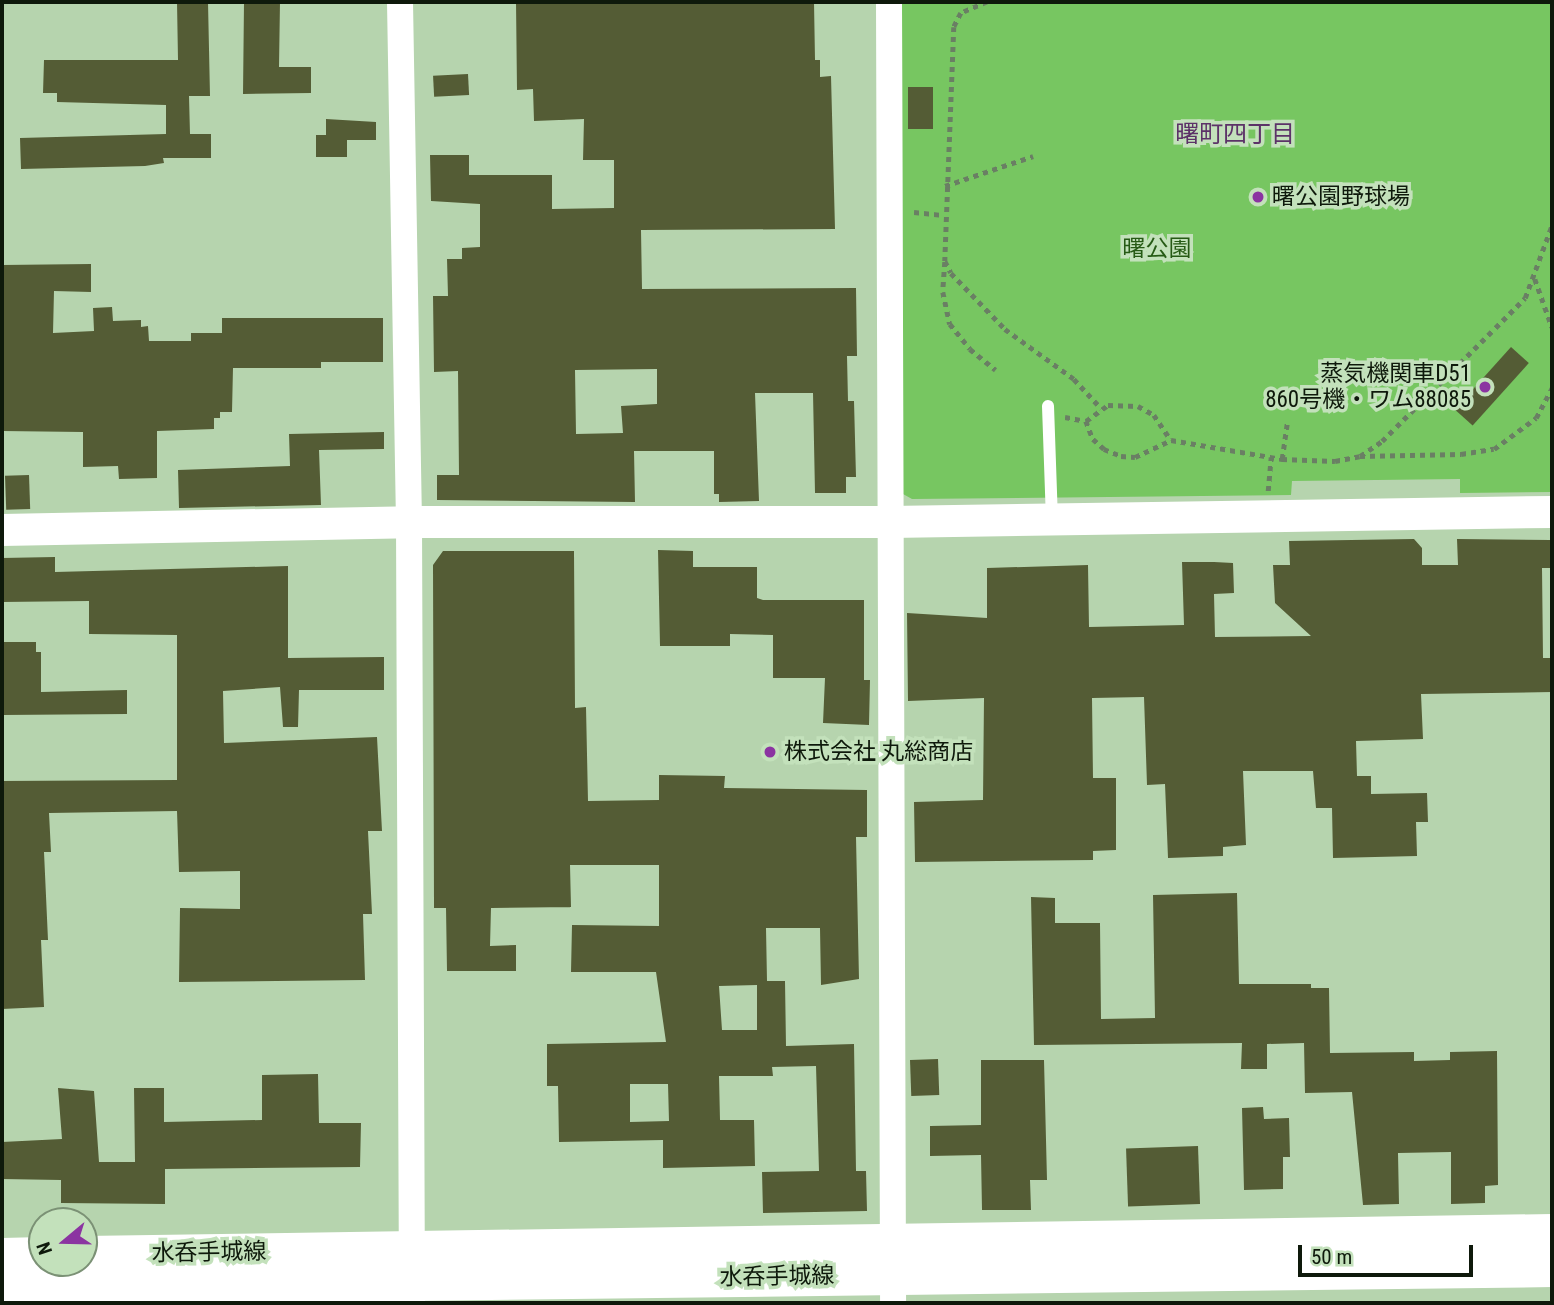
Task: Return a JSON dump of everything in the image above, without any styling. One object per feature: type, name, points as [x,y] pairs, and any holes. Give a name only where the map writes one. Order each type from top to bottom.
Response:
[{"type":"main road","name":"水呑手城線","points":[[893,1274],[1552,1232]]},
{"type":"main road","points":[[2,1256],[28,1255]]},
{"type":"main road","name":"水呑手城線","points":[[98,1256],[411,1279]]},
{"type":"main road","name":"水呑手城線","points":[[2,1287],[411,1279],[1552,1268]]},
{"type":"street","points":[[400,2],[409,522],[411,1279]]},
{"type":"street","points":[[889,2],[893,1274]]},
{"type":"street","points":[[2,530],[409,522],[890,522],[1552,512]]},
{"type":"lane","points":[[1048,406],[1052,520]]},
{"type":"path","points":[[987,2],[961,13],[954,27],[945,186],[943,292],[950,324],[970,349],[996,370]]},
{"type":"path","points":[[945,186],[1032,156]]},
{"type":"path","points":[[903,211],[944,215]]},
{"type":"path","points":[[1360,456],[1382,441],[1525,298],[1535,278],[1552,226]]},
{"type":"path","points":[[945,261],[951,273],[1005,329],[1074,379],[1101,408]]},
{"type":"path","points":[[1535,278],[1552,327]]},
{"type":"path","points":[[1086,421],[1093,439],[1104,449],[1121,456],[1135,457],[1171,440],[1271,457],[1335,461],[1360,456],[1461,454],[1494,449],[1536,418],[1552,388]]},
{"type":"path","points":[[1086,421],[1101,408],[1123,403],[1138,406],[1154,415],[1171,440]]},
{"type":"path","points":[[1064,417],[1086,421]]},
{"type":"path","points":[[1282,458],[1287,423]]},
{"type":"path","points":[[1268,495],[1271,457]]},
{"type":"green space","name":"曙公園","points":[[902,2],[1552,2],[1552,492],[1460,493],[1460,479],[1292,481],[1291,495],[912,499],[903,494]]},
{"type":"building","points":[[177,2],[208,2],[210,96],[189,96],[190,134],[211,134],[211,158],[163,158],[164,163],[145,166],[21,169],[20,138],[166,134],[166,105],[57,102],[57,93],[43,93],[44,60],[178,60]]},
{"type":"building","points":[[244,2],[280,2],[279,67],[311,67],[311,93],[243,94]]},
{"type":"building","points":[[516,2],[814,2],[815,60],[820,60],[820,77],[831,76],[835,229],[641,230],[642,289],[856,288],[857,356],[847,356],[848,401],[854,401],[856,477],[846,477],[846,493],[815,493],[813,393],[755,393],[759,501],[719,502],[719,494],[714,494],[714,451],[634,451],[635,502],[437,500],[437,475],[459,475],[458,371],[434,372],[433,296],[448,296],[447,259],[462,259],[462,248],[480,247],[480,204],[431,201],[430,155],[469,155],[469,175],[552,175],[552,209],[614,208],[614,160],[583,160],[584,119],[534,121],[533,89],[517,90]],"holes":[[[657,369],[657,404],[621,406],[623,433],[576,434],[575,370]]]},
{"type":"building","points":[[468,74],[469,95],[434,97],[433,76]]},
{"type":"building","points":[[908,87],[933,87],[933,129],[908,129]]},
{"type":"building","points":[[326,119],[376,122],[376,140],[347,140],[347,157],[316,157],[316,135],[326,135]]},
{"type":"building","points":[[91,264],[91,292],[54,291],[53,333],[94,331],[93,308],[112,307],[113,321],[141,320],[141,327],[148,326],[149,341],[191,341],[191,333],[222,333],[222,318],[383,318],[383,362],[321,362],[321,368],[233,368],[232,412],[220,412],[220,418],[214,418],[214,429],[157,431],[157,478],[119,479],[118,466],[83,467],[83,432],[2,431],[2,265]]},
{"type":"building","points":[[1511,347],[1529,363],[1473,425],[1455,409]]},
{"type":"building","points":[[384,432],[384,449],[319,450],[321,505],[179,508],[178,470],[290,466],[289,434]]},
{"type":"building","points":[[29,475],[30,509],[6,510],[5,476]]},
{"type":"building","points":[[1414,539],[1422,548],[1422,565],[1458,565],[1457,539],[1550,540],[1550,568],[1542,568],[1543,658],[1552,658],[1552,692],[1421,694],[1423,739],[1356,741],[1357,776],[1371,776],[1371,794],[1427,793],[1428,822],[1416,822],[1417,856],[1333,858],[1332,808],[1316,808],[1313,771],[1243,771],[1246,845],[1223,847],[1223,856],[1168,858],[1165,784],[1147,785],[1144,697],[1092,698],[1093,778],[1116,778],[1116,850],[1093,851],[1093,860],[915,862],[914,802],[983,800],[984,698],[908,701],[907,613],[987,618],[987,568],[1088,565],[1089,627],[1184,625],[1182,562],[1233,563],[1234,593],[1214,594],[1215,637],[1311,636],[1275,603],[1273,565],[1290,565],[1289,541]]},
{"type":"building","points":[[658,550],[693,551],[693,567],[757,567],[757,598],[763,600],[864,600],[864,680],[870,680],[869,725],[823,723],[825,678],[773,678],[773,635],[730,634],[730,646],[660,646]]},
{"type":"building","points":[[443,551],[574,551],[575,708],[586,707],[588,801],[659,800],[659,775],[725,776],[724,788],[867,790],[867,837],[856,837],[859,979],[821,985],[820,928],[766,928],[767,981],[785,981],[786,1046],[854,1044],[856,1171],[866,1171],[867,1211],[763,1213],[762,1172],[819,1171],[816,1066],[772,1067],[773,1076],[719,1076],[720,1120],[754,1120],[755,1166],[663,1168],[663,1140],[559,1142],[558,1086],[547,1086],[547,1044],[666,1042],[656,972],[571,972],[572,925],[659,926],[659,865],[570,865],[571,907],[491,908],[490,946],[516,945],[516,971],[447,971],[446,908],[434,908],[433,565]],"holes":[[[757,985],[757,1030],[722,1030],[719,986]],[[630,1084],[668,1084],[669,1121],[630,1122]]]},
{"type":"building","points":[[55,557],[55,572],[288,566],[288,658],[384,657],[384,690],[299,690],[298,727],[283,727],[280,687],[223,691],[224,743],[377,737],[382,831],[368,831],[372,914],[363,914],[365,980],[179,982],[180,908],[240,909],[240,871],[179,872],[177,811],[49,813],[51,852],[44,852],[48,940],[41,940],[44,1007],[2,1009],[2,781],[177,780],[177,635],[89,634],[89,601],[2,602],[2,558]]},
{"type":"building","points":[[2,642],[36,642],[36,652],[41,652],[41,692],[127,690],[127,714],[2,715]]},
{"type":"building","points":[[1237,893],[1239,984],[1311,984],[1311,988],[1329,988],[1330,1053],[1414,1052],[1414,1061],[1450,1060],[1450,1052],[1497,1051],[1498,1185],[1485,1186],[1485,1203],[1451,1204],[1451,1152],[1398,1153],[1399,1204],[1363,1205],[1352,1092],[1305,1093],[1304,1043],[1267,1044],[1267,1069],[1241,1069],[1242,1043],[1034,1045],[1031,897],[1055,898],[1055,923],[1100,923],[1101,1019],[1155,1018],[1153,895]]},
{"type":"building","points":[[938,1059],[939,1095],[911,1096],[910,1060]]},
{"type":"building","points":[[981,1060],[1044,1060],[1047,1180],[1030,1180],[1031,1210],[982,1210],[981,1155],[930,1156],[930,1126],[981,1125]]},
{"type":"building","points":[[318,1074],[319,1123],[361,1123],[360,1167],[165,1169],[165,1204],[61,1203],[61,1180],[2,1179],[2,1142],[62,1139],[58,1088],[94,1091],[99,1162],[135,1162],[134,1088],[164,1088],[164,1122],[262,1120],[262,1075]]},
{"type":"building","points":[[1263,1107],[1264,1119],[1289,1118],[1290,1157],[1283,1157],[1283,1189],[1244,1190],[1242,1108]]},
{"type":"building","points":[[1198,1146],[1200,1204],[1128,1206],[1126,1149]]},
{"type":"place","name":"曙公園野球場","points":[[1258,197]]},
{"type":"place","name":"蒸気機関車D51 860号機・ワム88085","points":[[1485,387]]},
{"type":"place","name":"株式会社 丸総商店","points":[[770,752]]},
{"type":"district","name":"曙町四丁目","points":[[1235,135]]}]
